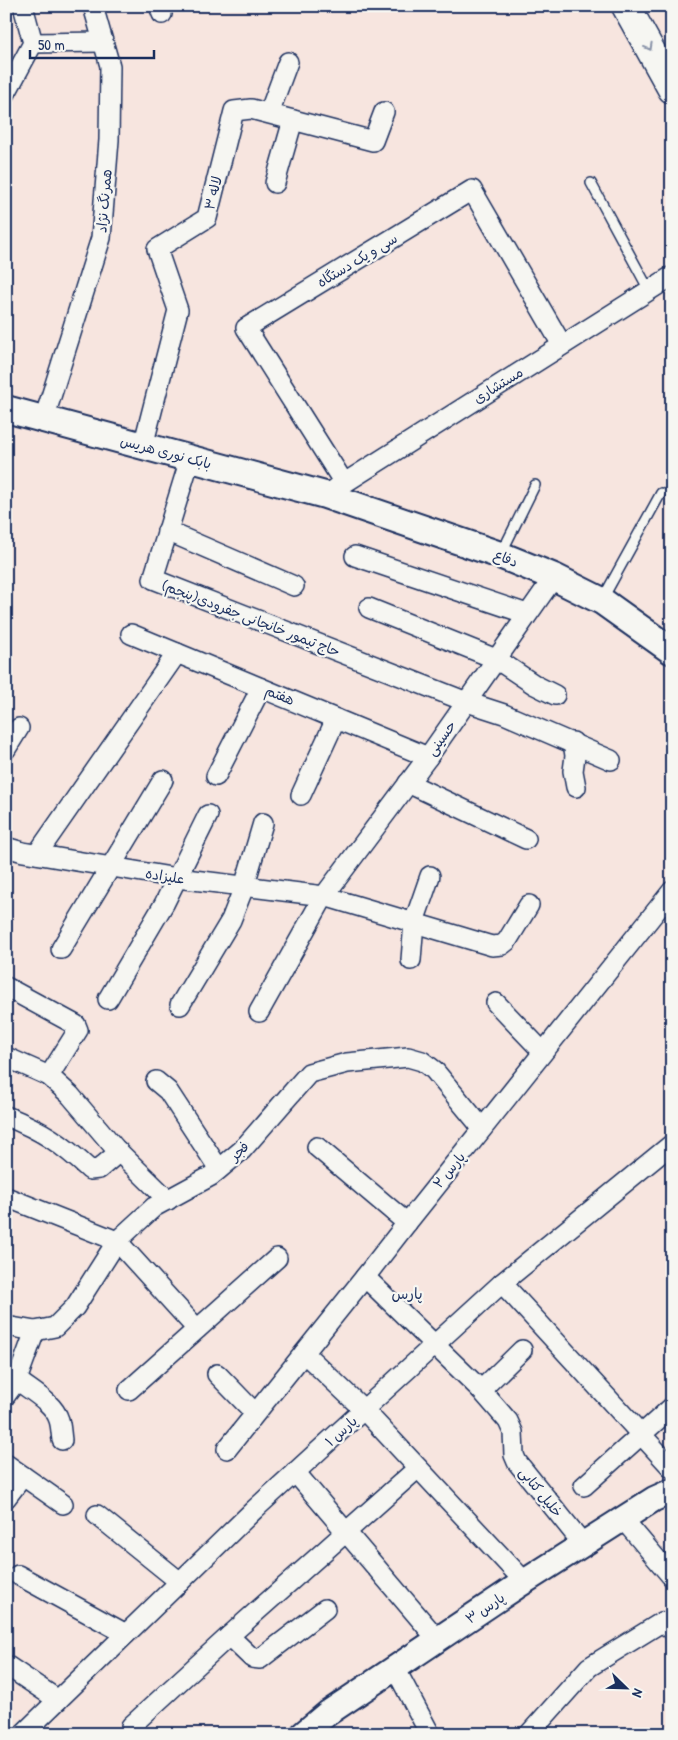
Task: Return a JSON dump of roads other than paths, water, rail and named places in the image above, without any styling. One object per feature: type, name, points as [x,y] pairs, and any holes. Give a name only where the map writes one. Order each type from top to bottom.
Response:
[{"type":"main road","points":[[626,6],[672,89]]},
{"type":"main road","name":"بابک نوری هریس","points":[[6,409],[190,459],[335,489]]},
{"type":"main road","name":"دفاع","points":[[335,489],[554,577],[602,601],[672,651]]},
{"type":"street","points":[[6,93],[33,43],[23,6]]},
{"type":"street","name":"همرنگ نژاد","points":[[44,419],[101,238],[109,140],[110,66],[93,6]]},
{"type":"street","points":[[33,43],[103,42]]},
{"type":"street","points":[[269,113],[288,62]]},
{"type":"street","name":"لاله ۳","points":[[143,446],[178,310],[157,249],[207,218],[234,111],[251,108],[373,141],[384,112]]},
{"type":"street","points":[[275,182],[293,120]]},
{"type":"street","name":"سی و یک دستگاه","points":[[335,489],[246,328],[472,190],[562,345]]},
{"type":"street","name":"مستشاری","points":[[335,489],[672,276]]},
{"type":"street","name":"حاج تیمور خانجانی جفرودی(پنجم)","points":[[190,459],[153,579],[467,702]]},
{"type":"street","points":[[167,531],[294,586]]},
{"type":"street","points":[[356,556],[527,614]]},
{"type":"street","name":"حسینی","points":[[329,897],[554,577]]},
{"type":"street","points":[[369,608],[496,658],[535,685],[555,695]]},
{"type":"street","name":"هفتم","points":[[131,634],[428,757]]},
{"type":"street","points":[[38,854],[177,653]]},
{"type":"street","points":[[216,776],[262,688]]},
{"type":"street","points":[[467,702],[504,714],[573,742],[611,760]]},
{"type":"street","points":[[301,795],[336,718]]},
{"type":"street","points":[[6,749],[19,728]]},
{"type":"street","points":[[573,742],[575,756],[573,771],[576,788]]},
{"type":"street","points":[[61,949],[163,780]]},
{"type":"street","points":[[408,783],[526,839]]},
{"type":"street","points":[[108,999],[164,904],[208,816]]},
{"type":"street","points":[[180,1004],[231,920],[244,887],[264,823]]},
{"type":"street","name":"علیزاده","points":[[6,847],[177,878],[329,897],[492,946],[502,945],[507,941],[529,905]]},
{"type":"street","points":[[411,960],[414,922],[430,876]]},
{"type":"street","name":"پارس ۲","points":[[227,1449],[672,891]]},
{"type":"street","points":[[259,1012],[329,897]]},
{"type":"street","name":"علیزاده","points":[[329,897],[369,909]]},
{"type":"street","points":[[6,987],[76,1025],[78,1030],[49,1076]]},
{"type":"street","points":[[496,1003],[543,1052]]},
{"type":"street","points":[[6,1057],[49,1076],[70,1095],[119,1152],[168,1200]]},
{"type":"street","name":"فجر","points":[[6,1326],[36,1331],[55,1327],[75,1307],[117,1241],[154,1207],[211,1176],[242,1150],[309,1073],[348,1063],[408,1057],[422,1061],[434,1070],[482,1128]]},
{"type":"street","points":[[156,1081],[168,1091],[219,1169]]},
{"type":"street","points":[[6,1116],[45,1134],[64,1147],[90,1170],[99,1169],[119,1152]]},
{"type":"street","name":"پارس ۱","points":[[23,1734],[295,1472],[502,1283],[672,1144]]},
{"type":"street","points":[[317,1147],[407,1223]]},
{"type":"street","points":[[6,1197],[117,1241],[197,1329]]},
{"type":"street","points":[[128,1390],[277,1258]]},
{"type":"street","name":"خلیل کتابی","points":[[366,1277],[480,1390],[512,1427],[514,1432],[514,1455],[517,1462],[583,1544]]},
{"type":"street","points":[[502,1283],[672,1468]]},
{"type":"street","points":[[6,1395],[17,1380],[36,1331]]},
{"type":"street","points":[[480,1390],[522,1350]]},
{"type":"street","points":[[304,1353],[364,1410],[524,1582]]},
{"type":"street","points":[[217,1374],[255,1414]]},
{"type":"street","points":[[17,1380],[55,1411],[59,1419],[62,1440]]},
{"type":"street","points":[[584,1486],[672,1407]]},
{"type":"street","points":[[6,1464],[64,1504]]},
{"type":"street","points":[[131,1726],[418,1468]]},
{"type":"street","points":[[295,1472],[438,1640]]},
{"type":"street","points":[[6,1498],[23,1476]]},
{"type":"street","name":"پارس ۳","points":[[303,1734],[328,1713],[524,1582],[654,1499],[672,1491]]},
{"type":"street","points":[[97,1515],[180,1582]]},
{"type":"street","points":[[623,1519],[672,1577]]},
{"type":"street","points":[[18,1575],[126,1634]]},
{"type":"street","points":[[229,1636],[252,1658],[260,1659],[325,1609]]},
{"type":"street","points":[[529,1734],[589,1667],[662,1622],[672,1630]]},
{"type":"street","points":[[6,1665],[58,1700]]},
{"type":"street","points":[[395,1668],[430,1734]]},
{"type":"lane","points":[[591,183],[649,290]]},
{"type":"lane","points":[[500,555],[535,485]]},
{"type":"lane","points":[[602,601],[661,493]]},
{"type":"district","name":"پارس","points":[[407,1294]]}]
